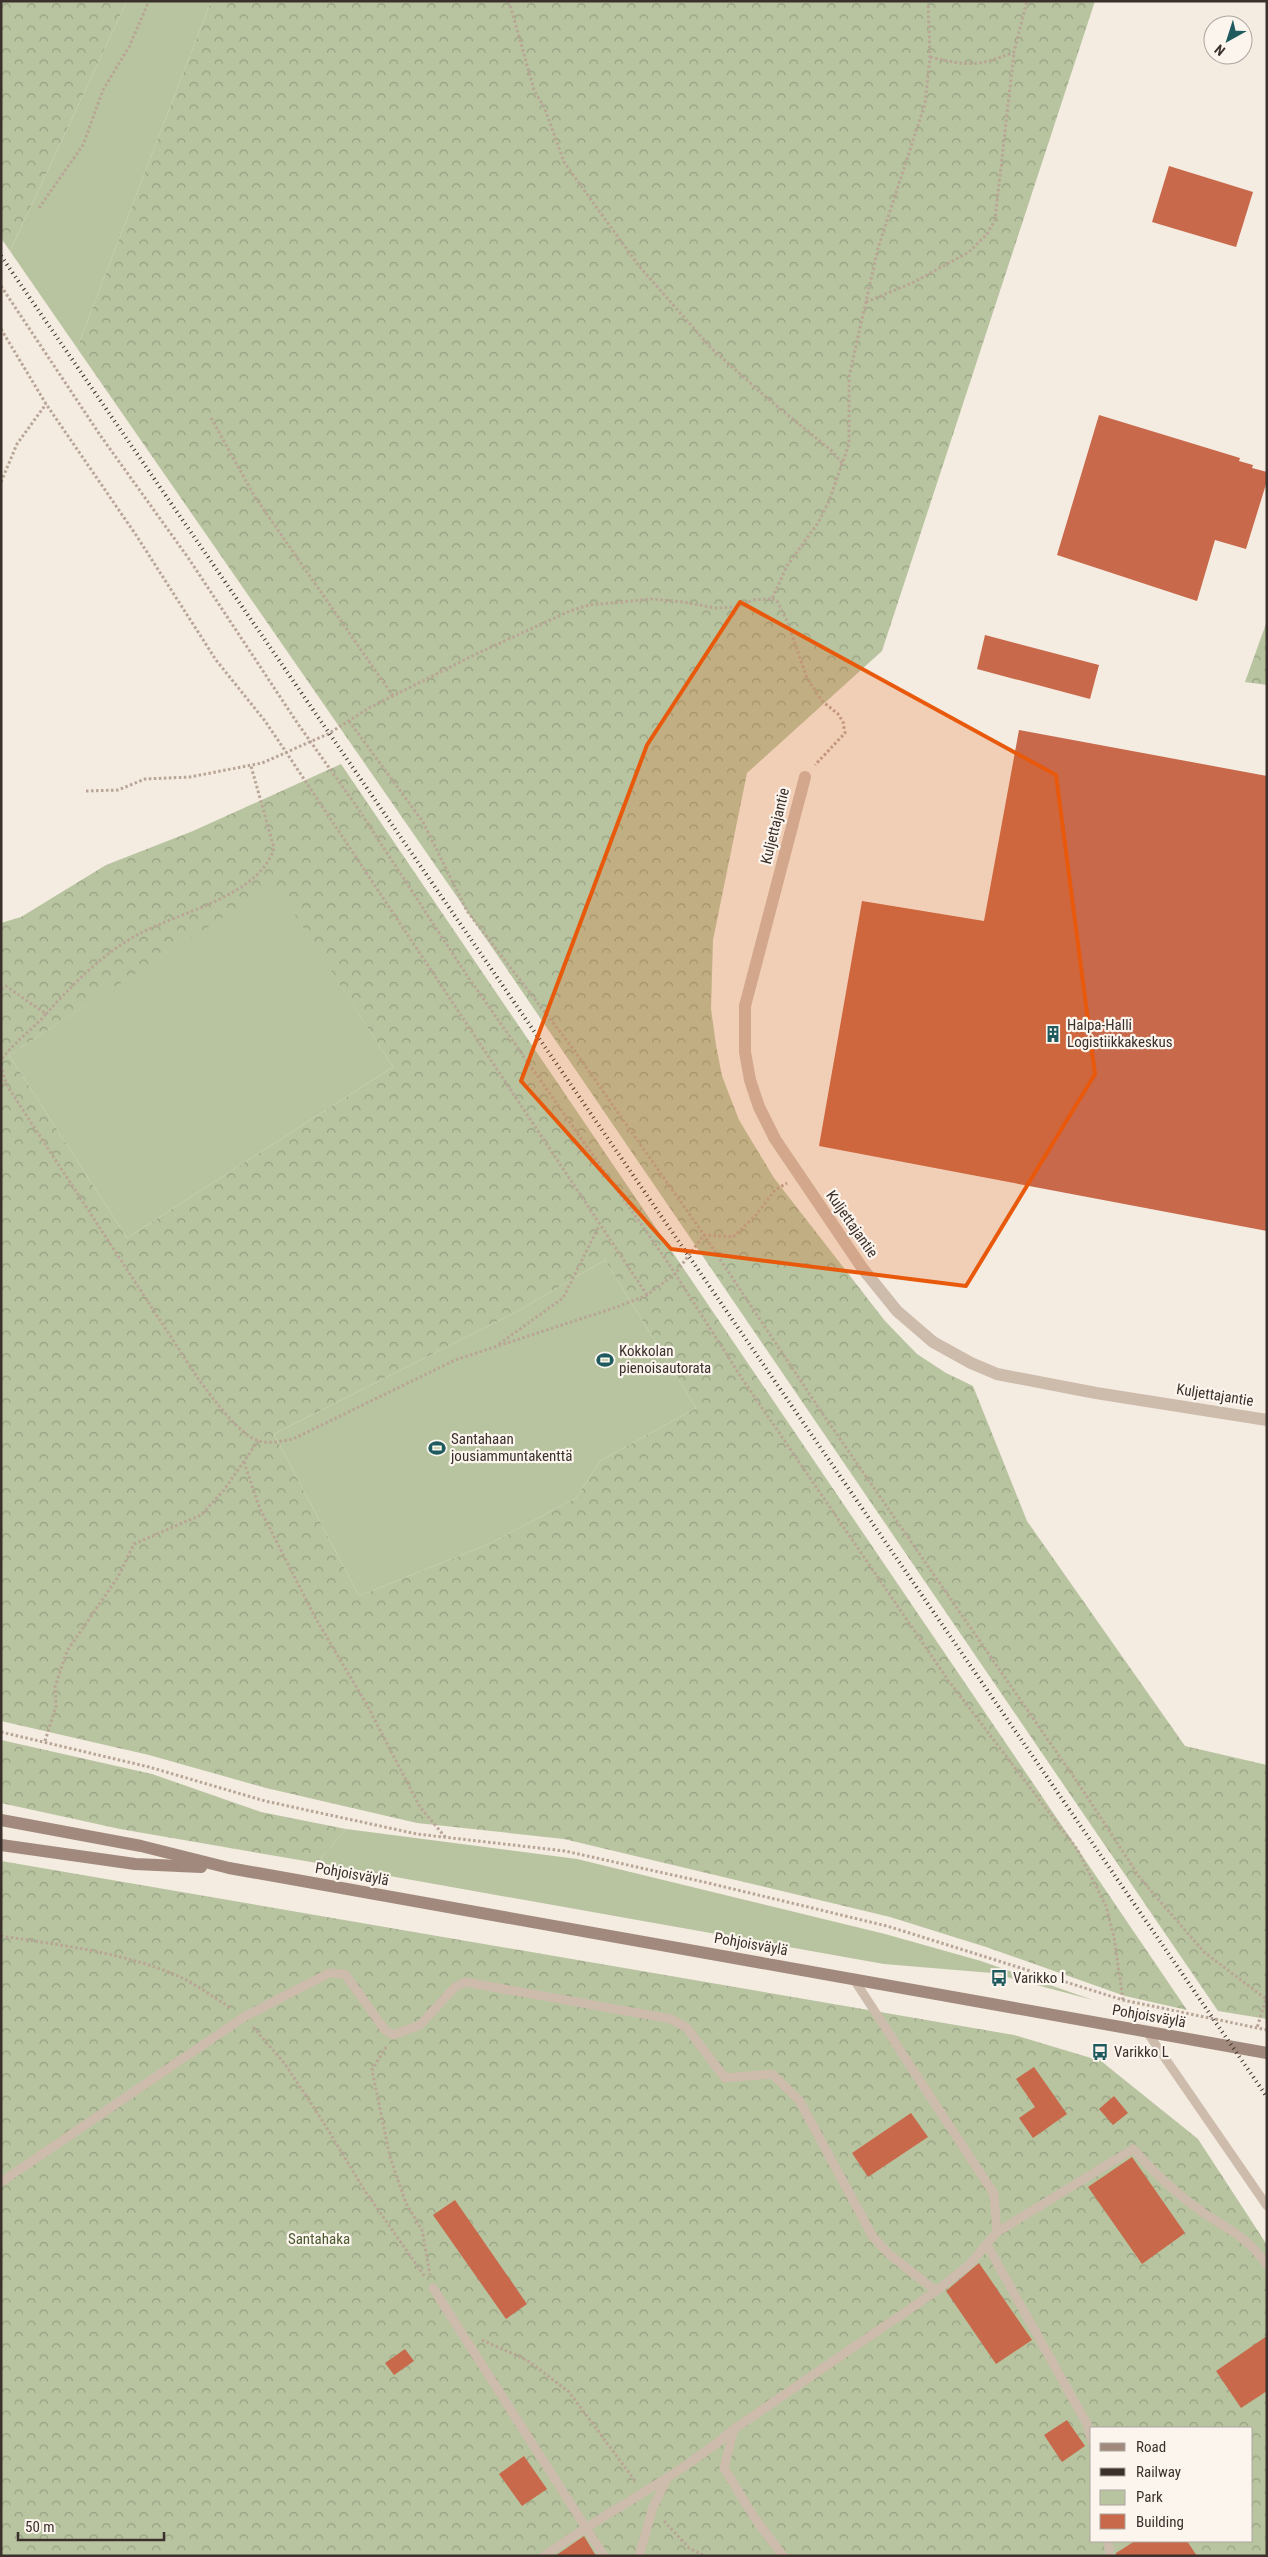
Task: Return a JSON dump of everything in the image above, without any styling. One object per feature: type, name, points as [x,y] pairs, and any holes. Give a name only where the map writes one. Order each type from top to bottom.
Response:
[{"type":"main road","name":"Pohjoisväylä","points":[[1,1820],[141,1846],[229,1868],[1267,2053]]},
{"type":"main road","name":"Pohjoisväylä","points":[[1,1845],[135,1864],[229,1868]]},
{"type":"street","name":"Kuljettajantie","points":[[805,777],[745,1006],[745,1052],[750,1080],[759,1108],[774,1139],[863,1269],[897,1311],[933,1342],[971,1363],[997,1374],[1096,1393],[1267,1420]]},
{"type":"lane","points":[[1,2182],[244,2017],[329,1972],[345,1974],[386,2030],[393,2035],[420,2025],[455,1988],[464,1982],[671,2019],[687,2028],[724,2078],[772,2074],[798,2100],[872,2237],[890,2255],[936,2291]]},
{"type":"lane","points":[[853,1978],[994,2194],[996,2232]]},
{"type":"lane","points":[[1146,2032],[1267,2206]]},
{"type":"lane","points":[[544,2556],[585,2526],[667,2478],[714,2446],[734,2429],[936,2291],[969,2265],[996,2232],[1133,2149],[1151,2170],[1204,2213],[1236,2233],[1256,2249],[1267,2265]]},
{"type":"lane","points":[[986,2245],[1087,2424],[1090,2434]]},
{"type":"lane","points":[[433,2288],[604,2556]]},
{"type":"lane","points":[[734,2429],[724,2468],[754,2516],[783,2556]]},
{"type":"lane","points":[[639,2556],[653,2507],[667,2478]]},
{"type":"lane","points":[[1108,2542],[1110,2556]]},
{"type":"path","points":[[40,208],[83,145],[103,90],[129,47],[149,1]]},
{"type":"path","points":[[509,1],[534,90],[548,117],[564,162],[589,198],[639,266],[711,348],[767,398],[832,451],[843,464]]},
{"type":"path","points":[[772,599],[788,566],[822,516],[849,444],[849,377],[878,248],[925,104],[930,57],[928,1]]},
{"type":"path","points":[[866,302],[912,283],[969,252],[987,234],[995,220],[1014,52],[1027,1]]},
{"type":"path","points":[[930,57],[966,65],[988,62],[1014,52]]},
{"type":"path","points":[[1,286],[100,435],[189,559],[310,741],[357,807],[466,974],[675,1274],[741,1377],[948,1680],[1077,1849],[1106,1906],[1114,1937],[1123,2000]]},
{"type":"path","points":[[1,329],[46,404],[136,535],[216,660],[265,720],[599,1226],[647,1295]]},
{"type":"path","points":[[1,482],[17,444],[46,404]]},
{"type":"path","points":[[211,418],[255,497],[393,696]]},
{"type":"path","points":[[86,791],[118,790],[145,779],[190,778],[251,766],[310,741],[476,654],[570,611],[589,605],[651,599],[684,602],[715,608],[737,607],[753,600],[772,599],[777,601],[787,621],[807,678],[822,701],[838,714],[843,722],[845,733],[805,777]]},
{"type":"path","points":[[349,721],[423,822],[467,911],[574,1050],[704,1235],[818,1406],[1084,1792],[1140,1878],[1204,1952],[1266,1999],[1257,2028]]},
{"type":"path","points":[[1,1060],[14,1042],[35,1026],[74,983],[111,952],[138,934],[244,886],[263,870],[270,860],[273,843],[251,766]]},
{"type":"path","points":[[1,989],[6,986],[46,1014]]},
{"type":"path","points":[[1,1065],[6,1084],[199,1380],[233,1423],[258,1441],[274,1442],[293,1439],[455,1360],[618,1307],[647,1295],[675,1274],[704,1235]]},
{"type":"path","points":[[704,1235],[733,1237],[756,1215],[775,1190],[799,1176]]},
{"type":"path","points":[[495,1347],[563,1298],[599,1226]]},
{"type":"path","points":[[45,1741],[56,1706],[55,1687],[67,1651],[118,1577],[134,1544],[201,1515],[224,1490],[258,1441]]},
{"type":"path","points":[[244,1462],[260,1509],[316,1619],[367,1705],[420,1807],[446,1838]]},
{"type":"path","points":[[1,1732],[148,1767],[265,1801],[417,1834],[565,1851],[704,1882],[887,1926],[1123,2000],[1267,2030]]},
{"type":"path","points":[[1,1936],[98,1952],[148,1964],[199,1987],[244,2017],[285,2064],[324,2123],[363,2188],[433,2288]]},
{"type":"path","points":[[393,2035],[372,2070],[390,2157],[406,2203],[422,2230],[433,2288]]},
{"type":"path","points":[[479,2338],[527,2360],[569,2392],[598,2428],[643,2492]]},
{"type":"path","points":[[653,2507],[675,2536],[689,2548],[705,2556]]},
{"type":"highlighted area","points":[[740,602],[1056,775],[1095,1074],[966,1286],[671,1249],[521,1081],[647,745]]},
{"type":"green space","points":[[1,1],[127,1],[10,251],[1,238]]},
{"type":"green space","points":[[127,1],[211,1],[77,348],[10,251]]},
{"type":"green space","points":[[211,1],[1095,1],[882,651],[747,773],[713,940],[711,1009],[722,1076],[739,1120],[774,1178],[885,1321],[917,1354],[946,1373],[973,1386],[1027,1521],[1185,1746],[1267,1765],[1267,2019],[1218,2011],[489,943],[77,348]]},
{"type":"green space","points":[[1267,621],[1267,685],[1245,682]]},
{"type":"green space","points":[[341,764],[1187,2010],[1125,1996],[986,1947],[890,1917],[564,1839],[417,1823],[266,1788],[149,1755],[1,1721],[1,923],[21,917],[106,865],[193,831]],"holes":[[[275,884],[393,1067],[127,1238],[9,1055]],[[605,1260],[696,1408],[600,1461],[576,1498],[489,1544],[359,1596],[274,1434],[518,1311]]]},
{"type":"green space","points":[[275,883],[393,1067],[127,1238],[9,1055]]},
{"type":"green space","name":"Santahaan jousiammuntakenttä","points":[[605,1260],[696,1408],[600,1461],[576,1498],[489,1544],[359,1596],[274,1434],[518,1311]]},
{"type":"green space","points":[[1,1740],[152,1774],[261,1812],[346,1829],[317,1863],[120,1829],[1,1803]]},
{"type":"green space","points":[[346,1829],[577,1859],[885,1934],[981,1961],[1093,2000],[992,1973],[884,1964],[317,1863]]},
{"type":"green space","name":"Santahaka","points":[[1,1861],[1014,2035],[1101,2061],[1198,2139],[1267,2245],[1267,2556],[1,2556]]},
{"type":"building","points":[[1169,166],[1253,192],[1236,247],[1152,222]]},
{"type":"building","points":[[1099,415],[1240,458],[1239,461],[1253,465],[1252,468],[1267,472],[1267,481],[1246,549],[1215,540],[1197,601],[1057,555]]},
{"type":"building","points":[[985,635],[1099,665],[1090,699],[977,669]]},
{"type":"building","name":"Halpa-Halli Logistiikkakeskus","points":[[1019,730],[1267,776],[1267,1231],[819,1146],[862,901],[984,921]]},
{"type":"building","points":[[1034,2067],[1067,2114],[1033,2138],[1019,2118],[1035,2107],[1016,2079]]},
{"type":"building","points":[[1114,2096],[1128,2113],[1113,2125],[1099,2109]]},
{"type":"building","points":[[911,2113],[928,2137],[868,2177],[852,2153]]},
{"type":"building","points":[[1132,2157],[1185,2233],[1142,2264],[1088,2187]]},
{"type":"building","points":[[455,2200],[527,2304],[506,2319],[433,2215]]},
{"type":"building","points":[[979,2263],[1032,2340],[996,2364],[946,2291]]},
{"type":"building","points":[[1267,2336],[1267,2391],[1241,2408],[1216,2371]]},
{"type":"building","points":[[405,2349],[414,2361],[394,2375],[385,2363]]},
{"type":"building","points":[[1067,2420],[1085,2446],[1062,2462],[1044,2435]]},
{"type":"building","points":[[524,2456],[547,2489],[522,2506],[499,2474]]},
{"type":"building","points":[[584,2536],[596,2556],[555,2556],[571,2545]]},
{"type":"building","points":[[1133,2542],[1188,2542],[1197,2556],[1116,2556],[1116,2553]]},
{"type":"railway","points":[[1,256],[1267,2097]]},
{"type":"place","name":"Halpa-Halli Logistiikkakeskus","points":[[1053,1034]]},
{"type":"place","name":"Kokkolan pienoisautorata","points":[[605,1360]]},
{"type":"place","name":"Santahaan jousiammuntakenttä","points":[[437,1448]]},
{"type":"place","name":"Varikko I","points":[[999,1978]]},
{"type":"place","name":"Varikko L","points":[[1100,2052]]}]
